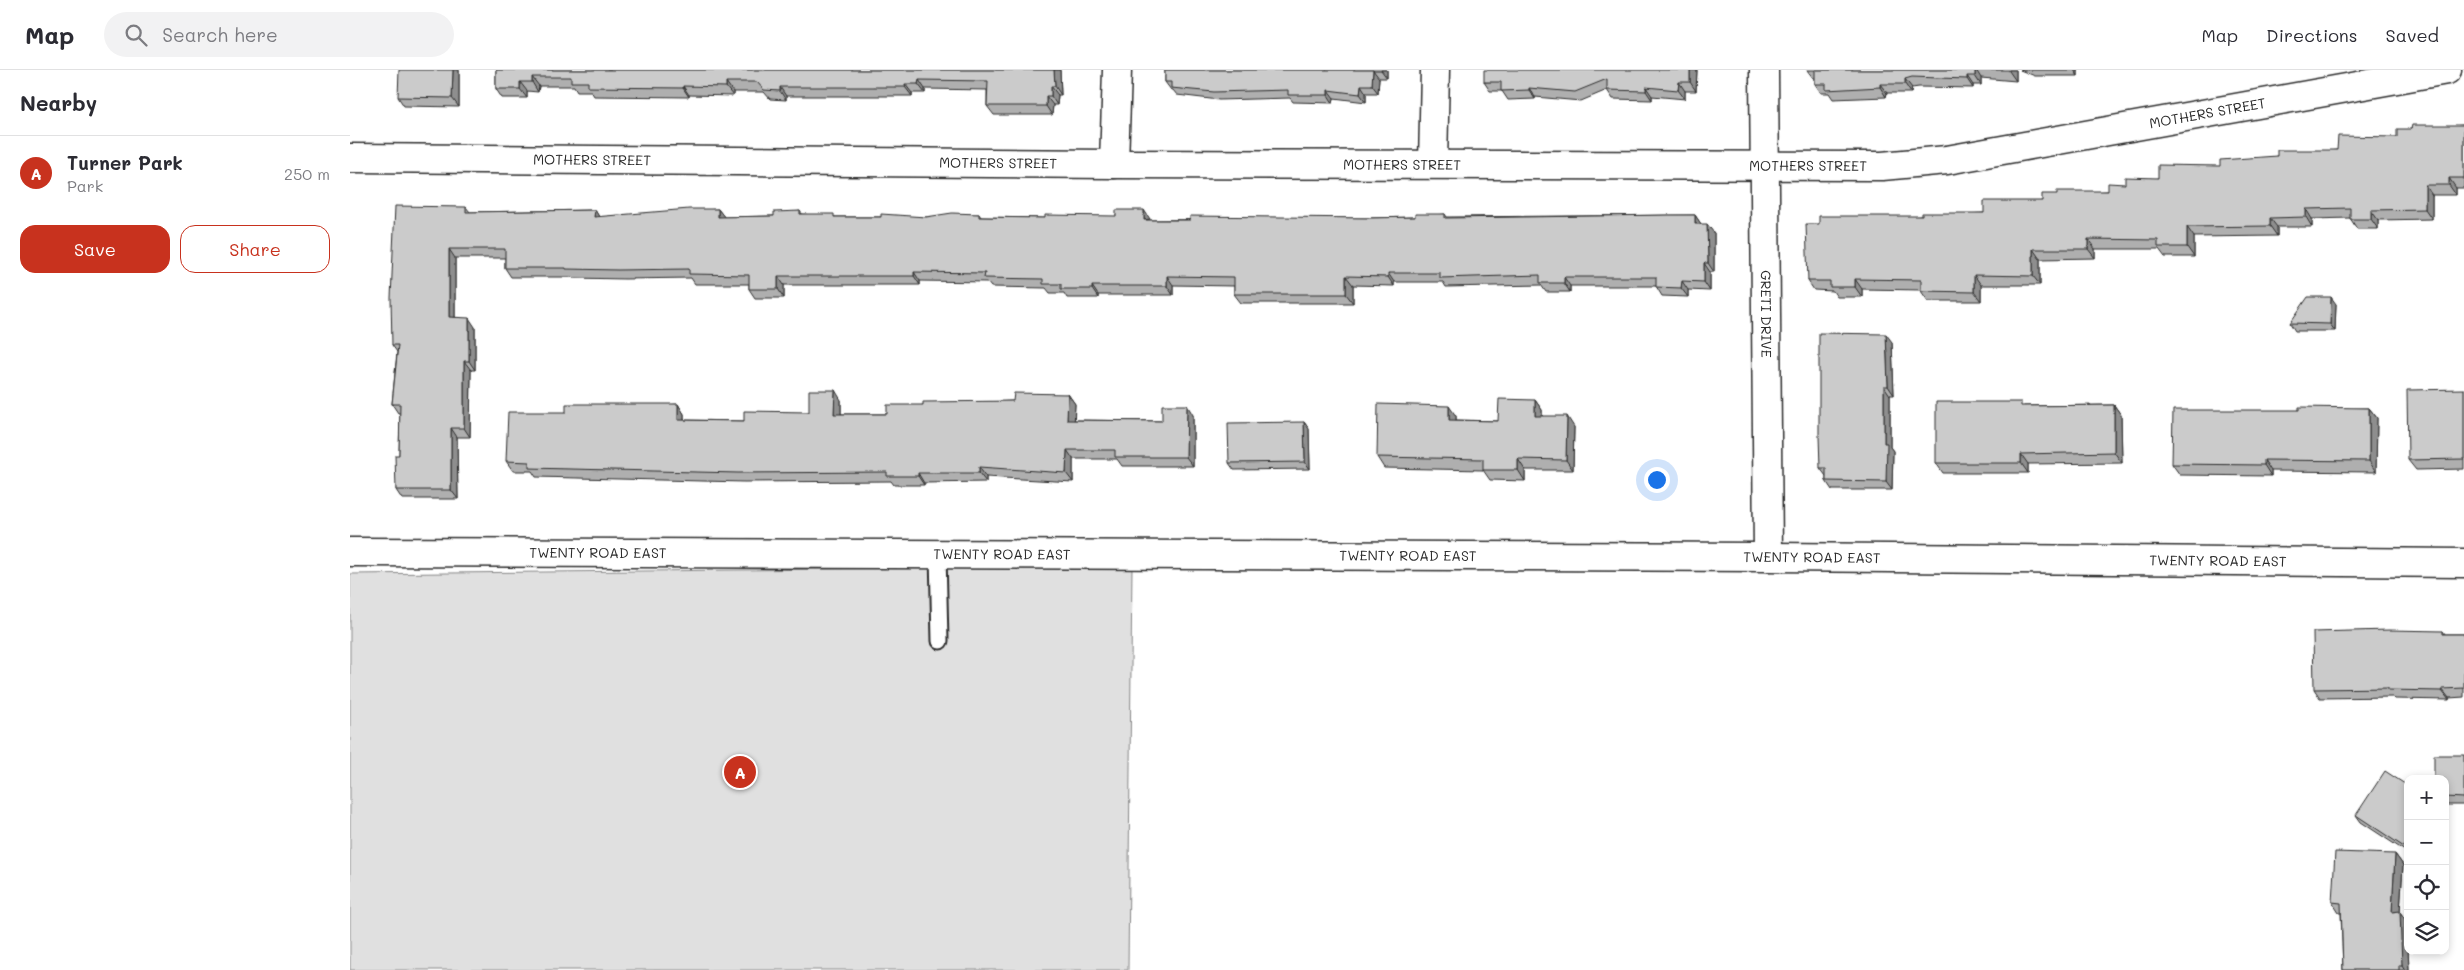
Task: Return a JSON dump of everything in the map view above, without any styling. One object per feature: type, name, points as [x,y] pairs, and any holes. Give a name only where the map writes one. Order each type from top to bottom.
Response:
[{"type":"street","points":[[1114,164],[1117,70]]},
{"type":"street","points":[[1433,164],[1435,70]]},
{"type":"street","name":"GRETI DRIVE","points":[[1764,70],[1768,557]]},
{"type":"street","name":"MOTHERS STREET","points":[[350,158],[1114,164],[1764,164],[1882,166],[1947,160],[2447,70]]},
{"type":"street","name":"TWENTY ROAD EAST","points":[[350,552],[1768,557],[2464,564]]},
{"type":"lane","points":[[938,554],[940,641]]},
{"type":"shaded area","points":[[1132,566],[1128,970],[350,970],[350,574]]},
{"type":"building","points":[[399,70],[453,70],[452,98],[398,97]]},
{"type":"building","points":[[496,70],[1054,70],[1055,86],[1051,86],[1051,96],[1046,96],[1046,106],[987,106],[988,81],[919,80],[918,84],[905,84],[905,87],[780,87],[780,91],[764,90],[757,82],[726,82],[726,87],[588,87],[588,82],[571,82],[571,77],[532,77],[532,82],[520,82],[520,89],[496,89]]},
{"type":"building","points":[[1165,70],[1373,70],[1372,85],[1361,85],[1360,94],[1328,90],[1328,95],[1288,95],[1288,90],[1214,92],[1171,88],[1171,82],[1165,82]]},
{"type":"building","points":[[1484,70],[1690,70],[1690,82],[1679,82],[1678,90],[1646,87],[1646,91],[1607,90],[1607,79],[1575,92],[1529,88],[1529,90],[1501,91],[1501,82],[1484,82]]},
{"type":"building","points":[[1815,70],[1975,70],[1975,76],[1967,76],[1967,79],[1912,77],[1905,79],[1905,84],[1880,84],[1880,87],[1826,90],[1826,84],[1815,84]]},
{"type":"building","points":[[2412,125],[2464,125],[2464,178],[2449,178],[2449,185],[2425,185],[2425,209],[2371,210],[2371,219],[2350,219],[2350,208],[2306,209],[2306,217],[2270,218],[2270,226],[2187,227],[2187,247],[2158,247],[2158,240],[2088,239],[2088,249],[2033,249],[2033,276],[1974,275],[1974,292],[1921,291],[1921,280],[1855,279],[1855,287],[1830,287],[1830,281],[1808,281],[1806,224],[1819,224],[1819,216],[1922,216],[1922,213],[1984,213],[1984,201],[2042,201],[2042,194],[2057,194],[2057,191],[2108,191],[2108,183],[2125,184],[2125,177],[2158,178],[2158,165],[2220,166],[2220,160],[2277,156],[2277,150],[2337,150],[2338,136],[2397,137],[2397,129],[2411,129]]},
{"type":"building","points":[[395,206],[466,207],[466,212],[595,210],[594,217],[689,209],[718,209],[718,217],[774,216],[774,212],[800,211],[800,214],[834,214],[834,217],[881,217],[881,214],[926,217],[952,213],[979,214],[979,217],[1045,218],[1045,215],[1116,216],[1116,210],[1144,210],[1144,220],[1190,220],[1190,216],[1370,218],[1415,217],[1415,214],[1445,214],[1445,218],[1695,215],[1695,224],[1707,224],[1708,263],[1704,263],[1704,282],[1682,281],[1681,288],[1656,287],[1656,277],[1564,277],[1564,283],[1540,283],[1540,275],[1440,278],[1440,273],[1388,273],[1388,277],[1346,276],[1346,294],[1234,294],[1234,277],[1167,276],[1167,286],[1092,286],[1092,289],[1061,289],[1061,284],[1043,284],[1043,279],[984,278],[985,273],[914,272],[914,276],[778,276],[778,289],[749,289],[749,275],[689,274],[689,269],[505,268],[505,249],[449,249],[449,317],[469,318],[469,361],[464,361],[464,428],[451,428],[451,490],[396,490],[395,455],[399,455],[400,404],[392,404],[398,345],[392,345],[391,298]]},
{"type":"building","points":[[2308,297],[2331,297],[2330,324],[2290,323]]},
{"type":"building","points":[[1819,333],[1886,334],[1888,386],[1884,386],[1884,443],[1887,443],[1886,482],[1826,481],[1826,468],[1820,468]]},
{"type":"building","points":[[2464,389],[2464,459],[2408,460],[2407,390]]},
{"type":"building","points":[[809,390],[835,390],[834,414],[887,414],[887,405],[923,405],[923,402],[1013,401],[1014,393],[1068,394],[1067,420],[1162,421],[1162,405],[1187,405],[1186,457],[1115,457],[1115,450],[1067,450],[1066,473],[979,467],[979,473],[918,473],[918,476],[887,476],[887,472],[738,473],[529,468],[529,462],[506,461],[508,412],[566,412],[566,404],[678,404],[678,420],[744,421],[744,411],[809,412]]},
{"type":"building","points":[[1499,399],[1535,400],[1535,416],[1567,416],[1566,460],[1518,459],[1518,470],[1483,470],[1483,459],[1377,457],[1378,404],[1449,406],[1449,420],[1498,421]]},
{"type":"building","points":[[1936,402],[2021,402],[2021,406],[2114,405],[2114,452],[2021,454],[2021,463],[1936,463]]},
{"type":"building","points":[[2299,407],[2369,408],[2369,461],[2264,460],[2264,465],[2172,464],[2173,410],[2299,410]]},
{"type":"building","points":[[1304,422],[1305,462],[1229,463],[1228,423]]},
{"type":"building","points":[[2443,631],[2443,634],[2464,634],[2464,688],[2442,689],[2442,691],[2388,690],[2388,688],[2314,689],[2313,632]]},
{"type":"building","points":[[2434,755],[2464,755],[2464,798],[2449,797],[2449,775],[2434,775]]},
{"type":"building","points":[[2385,771],[2404,783],[2404,847],[2356,815]]},
{"type":"building","points":[[2335,852],[2395,854],[2392,912],[2400,911],[2402,965],[2399,965],[2399,970],[2343,970],[2341,903],[2332,902]]},
{"type":"place","name":"Turner Park","points":[[740,772]]}]
